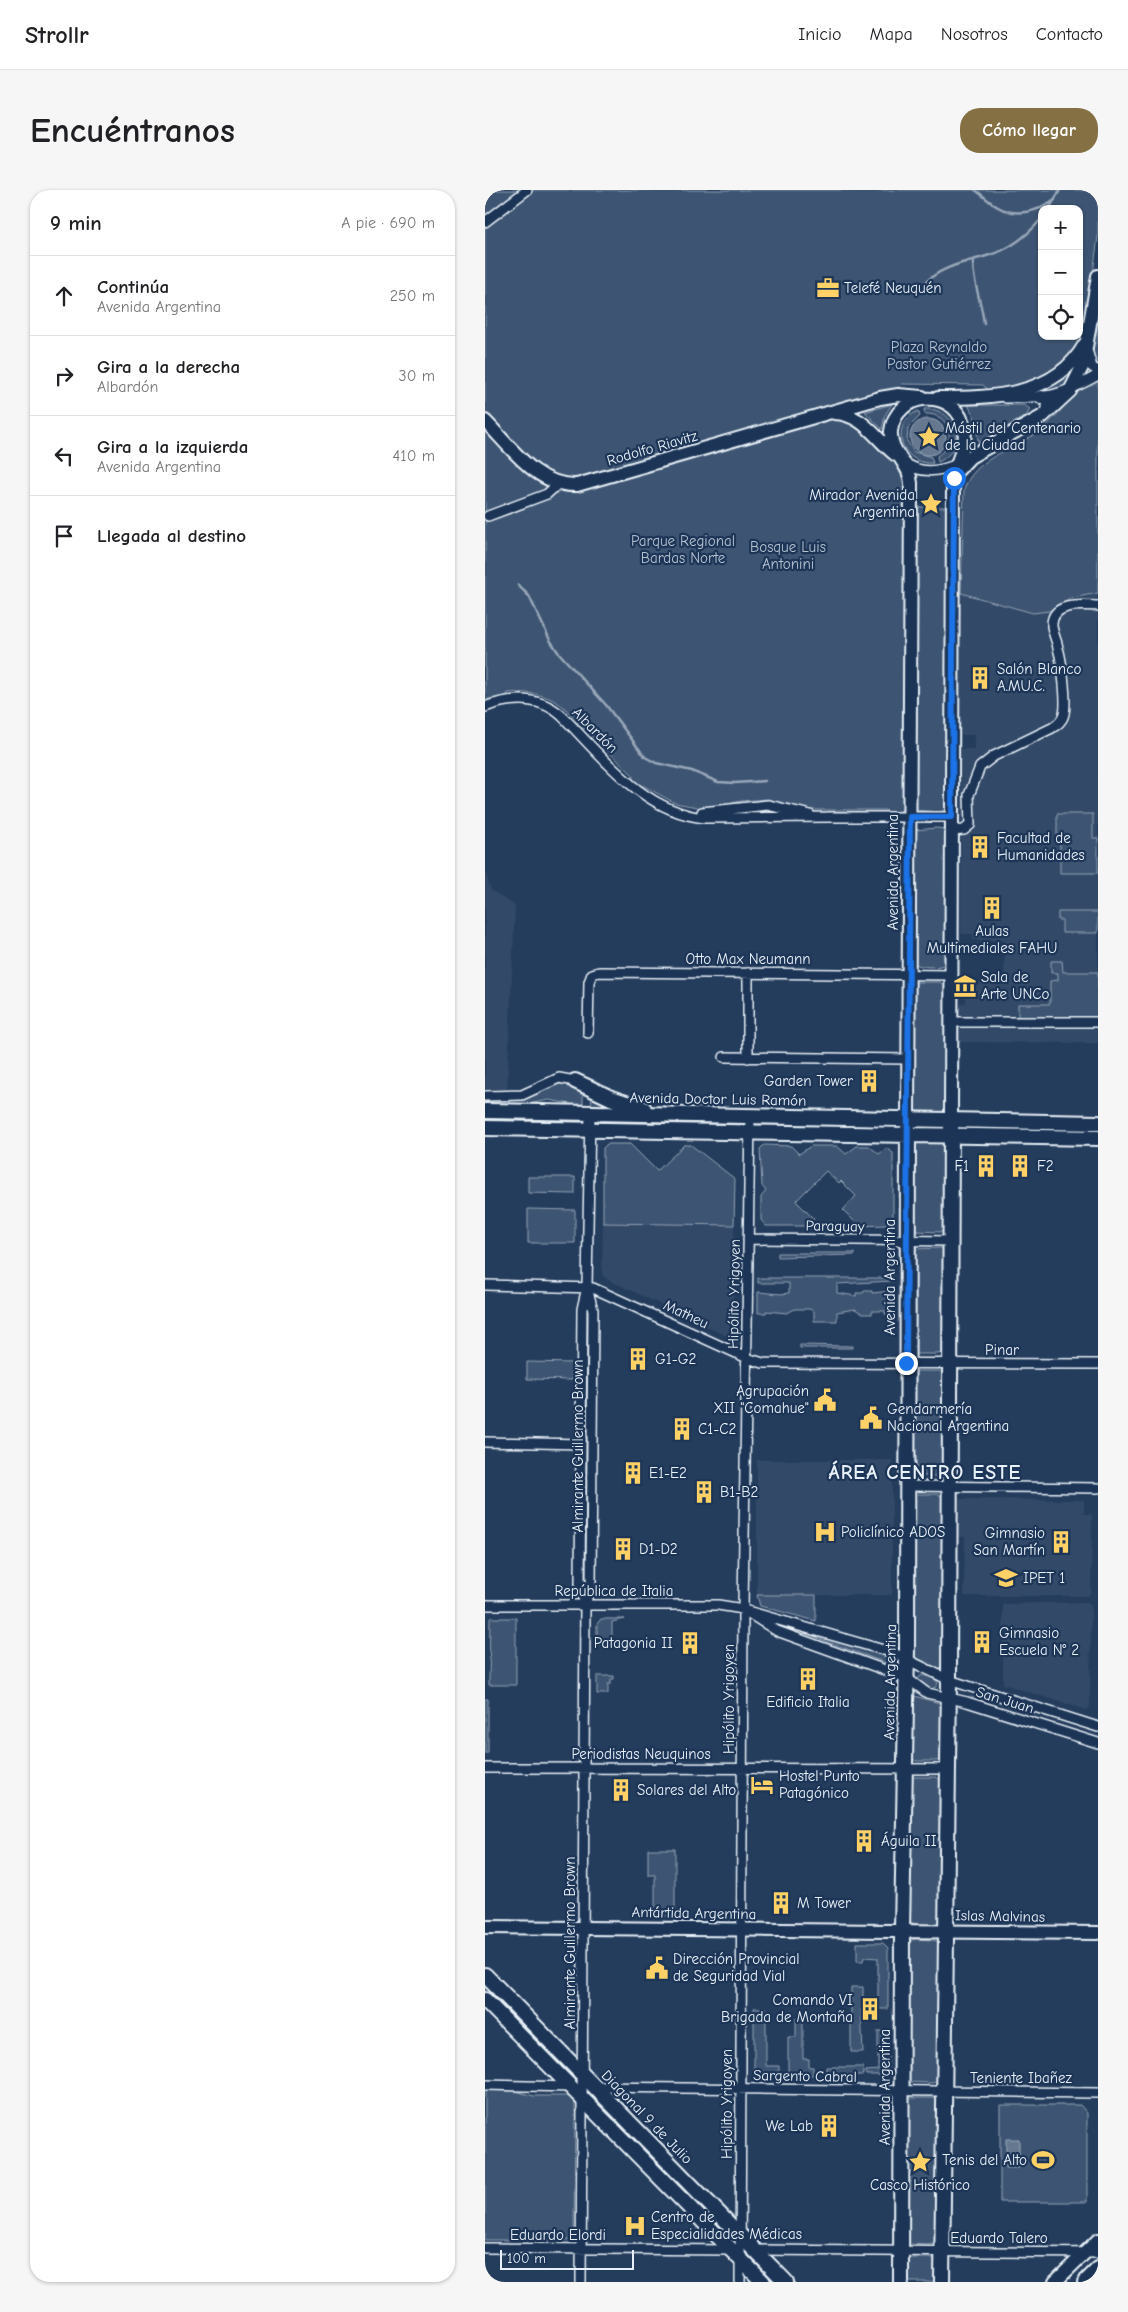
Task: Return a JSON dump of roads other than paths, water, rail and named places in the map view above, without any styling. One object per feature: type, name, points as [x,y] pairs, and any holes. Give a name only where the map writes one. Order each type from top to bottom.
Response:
[{"type":"main road","points":[[1070,391],[1083,365],[1098,276]]},
{"type":"main road","points":[[988,398],[1023,389],[1058,375],[1079,354],[1091,325]]},
{"type":"main road","name":"Rodolfo Riavitz","points":[[953,483],[960,466],[970,457],[1049,411],[1070,391]]},
{"type":"main road","name":"Rodolfo Riavitz","points":[[558,484],[585,484],[891,396],[988,398]]},
{"type":"main road","points":[[900,458],[891,438],[894,421],[907,404],[929,398],[951,406],[963,423],[964,443],[955,465],[953,483],[951,1363],[942,2282]]},
{"type":"main road","points":[[1041,398],[1046,399],[1050,403],[1049,411]]},
{"type":"main road","name":"Rodolfo Riavitz","points":[[828,413],[849,415],[860,420],[900,458]]},
{"type":"main road","points":[[485,421],[535,472],[558,484]]},
{"type":"main road","points":[[955,465],[970,457]]},
{"type":"main road","name":"Avenida Argentina","points":[[900,458],[909,473],[911,483],[906,1486],[903,1654],[907,1678],[902,1931],[901,2282]]},
{"type":"main road","points":[[575,1081],[586,1093],[590,1113]]},
{"type":"main road","points":[[575,1081],[622,1102],[673,1115]]},
{"type":"main road","name":"Avenida Doctor Luis Ramón","points":[[485,1111],[1098,1123]]},
{"type":"main road","points":[[485,1128],[1098,1138]]},
{"type":"main road","name":"Antártida Argentina","points":[[485,1927],[902,1931]]},
{"type":"main road","name":"Islas Malvinas","points":[[902,1931],[1098,1933]]},
{"type":"main road","name":"Diagonal 9 de Julio","points":[[485,1975],[561,2052],[607,2123],[737,2253],[759,2278]]},
{"type":"main road","name":"Diagonal 9 de Julio","points":[[485,2000],[548,2064],[618,2110],[786,2282]]},
{"type":"main road","points":[[548,2064],[554,2065],[560,2062],[561,2052]]},
{"type":"main road","points":[[607,2123],[603,2118],[605,2111],[610,2107],[618,2110]]},
{"type":"main road","points":[[708,2226],[713,2228],[719,2225],[720,2215]]},
{"type":"main road","points":[[1056,2280],[1091,2253],[1098,2240]]},
{"type":"main road","points":[[759,2278],[754,2269],[757,2263],[762,2261],[767,2263]]},
{"type":"main road","points":[[1084,2282],[1098,2268]]},
{"type":"main road","points":[[1056,2280],[1066,2277],[1072,2282]]},
{"type":"street","points":[[485,222],[527,190]]},
{"type":"street","points":[[1091,325],[1088,357],[1092,367],[1098,371]]},
{"type":"street","name":"Rodolfo Riavitz","points":[[988,398],[1041,398],[1070,391],[1098,375]]},
{"type":"street","points":[[900,458],[914,468],[925,471],[938,470],[955,465]]},
{"type":"street","points":[[488,516],[547,494],[558,484]]},
{"type":"street","points":[[952,831],[964,830],[970,825],[971,788],[984,762],[1052,728],[1061,721],[1064,713],[1064,704],[1059,653],[1052,627],[1053,619],[1061,610],[1071,605],[1098,606]]},
{"type":"street","name":"Albardón","points":[[485,707],[520,700],[536,701],[549,706],[562,716],[632,786],[651,799],[675,810],[705,818],[952,817]]},
{"type":"street","name":"Albardón","points":[[675,810],[706,812],[768,805],[811,815],[833,817]]},
{"type":"street","name":"Otto Max Neumann","points":[[588,1033],[588,987],[590,977],[599,972],[952,975]]},
{"type":"street","points":[[748,973],[748,1058]]},
{"type":"street","points":[[951,1022],[1098,1022]]},
{"type":"street","points":[[724,1057],[908,1059]]},
{"type":"street","points":[[485,1096],[522,1095],[559,1078],[575,1081]]},
{"type":"street","name":"Almirante Guillermo Brown","points":[[581,2282],[585,1928],[585,1605],[580,1584],[582,1309],[587,1287],[590,1113]]},
{"type":"street","name":"Hipólito Yrigoyen","points":[[740,2282],[737,2253],[740,2235],[743,1609],[750,1116]]},
{"type":"street","name":"Paraguay","points":[[748,1239],[951,1241]]},
{"type":"street","name":"Matheu","points":[[485,1285],[587,1287],[601,1290],[747,1358],[770,1363],[906,1363]]},
{"type":"street","name":"Almirante Guillermo Brown","points":[[585,1605],[591,1584],[593,1320],[593,1302],[587,1287]]},
{"type":"street","name":"Pinar","points":[[906,1363],[1098,1364]]},
{"type":"street","points":[[485,1442],[581,1444]]},
{"type":"street","points":[[906,1486],[1098,1488]]},
{"type":"street","name":"República de Italia","points":[[485,1605],[718,1606],[743,1609],[903,1654],[949,1680]]},
{"type":"street","name":"República de Italia","points":[[743,1609],[777,1632],[907,1678]]},
{"type":"street","name":"San Juan","points":[[907,1678],[922,1691],[948,1699],[967,1702],[1098,1743]]},
{"type":"street","name":"San Juan","points":[[949,1680],[1098,1727]]},
{"type":"street","name":"Periodistas Neuquinos","points":[[485,1768],[948,1769]]},
{"type":"street","name":"Sargento Cabral","points":[[485,2085],[944,2092]]},
{"type":"street","name":"Teniente Ibañez","points":[[944,2092],[1098,2093]]},
{"type":"street","name":"Eduardo Elordi","points":[[485,2248],[737,2253],[755,2250],[901,2251]]},
{"type":"street","name":"Eduardo Talero","points":[[901,2251],[1091,2253]]},
{"type":"waterway","points":[[975,190],[995,205],[1012,212],[1020,213],[1035,210],[1055,200]]},
{"type":"waterway","points":[[1051,205],[1060,190]]},
{"type":"waterway","points":[[923,285],[939,272],[957,264],[996,253],[1009,247],[1027,234],[1038,222]]},
{"type":"waterway","points":[[973,260],[974,276],[984,324]]},
{"type":"waterway","points":[[518,585],[529,596],[550,640],[558,652],[606,705],[645,757],[656,763],[692,771],[718,782],[765,781]]},
{"type":"place","name":"Telefé Neuquén","points":[[828,288]]},
{"type":"place","name":"Mástil del Centenario de la Ciudad","points":[[929,437]]},
{"type":"place","name":"Mirador Avenida Argentina","points":[[931,504]]},
{"type":"place","name":"Salón Blanco A.MU.C.","points":[[980,678]]},
{"type":"place","name":"Facultad de Humanidades","points":[[980,847]]},
{"type":"place","name":"Aulas Multimediales FAHU","points":[[992,908]]},
{"type":"place","name":"Sala de Arte UNCo","points":[[965,986]]},
{"type":"place","name":"Garden Tower","points":[[869,1081]]},
{"type":"place","name":"F1","points":[[986,1166]]},
{"type":"place","name":"F2","points":[[1020,1166]]},
{"type":"place","name":"G1-G2","points":[[638,1359]]},
{"type":"place","name":"Agrupación XII \"Comahue\"","points":[[825,1400]]},
{"type":"place","name":"Gendarmería Nacional Argentina","points":[[871,1418]]},
{"type":"place","name":"C1-C2","points":[[682,1429]]},
{"type":"place","name":"E1-E2","points":[[633,1473]]},
{"type":"place","name":"B1-B2","points":[[704,1492]]},
{"type":"place","name":"Policlínico ADOS","points":[[825,1532]]},
{"type":"place","name":"Gimnasio San Martín","points":[[1061,1542]]},
{"type":"place","name":"D1-D2","points":[[623,1549]]},
{"type":"place","name":"IPET 1","points":[[1006,1578]]},
{"type":"place","name":"Gimnasio Escuela N° 2","points":[[982,1642]]},
{"type":"place","name":"Patagonia II","points":[[690,1643]]},
{"type":"place","name":"Edificio Italia","points":[[808,1679]]},
{"type":"place","name":"Hostel Punto Patagónico","points":[[762,1785]]},
{"type":"place","name":"Solares del Alto","points":[[621,1790]]},
{"type":"place","name":"Águila II","points":[[864,1841]]},
{"type":"place","name":"M Tower","points":[[781,1903]]},
{"type":"place","name":"Dirección Provincial de Seguridad Vial","points":[[657,1968]]},
{"type":"place","name":"Comando VI Brigada de Montaña","points":[[870,2009]]},
{"type":"place","name":"We Lab","points":[[829,2126]]},
{"type":"place","name":"Tenis del Alto","points":[[1043,2160]]},
{"type":"place","name":"Casco Histórico","points":[[920,2162]]},
{"type":"place","name":"Centro de Especialidades Médicas","points":[[635,2226]]},
{"type":"district","name":"ÁREA CENTRO ESTE","points":[[925,1472]]},
{"type":"park label","name":"Plaza Reynaldo Pastor Gutiérrez","points":[[939,356]]},
{"type":"park label","name":"Parque Regional Bardas Norte","points":[[683,550]]},
{"type":"park label","name":"Bosque Luis Antonini","points":[[788,556]]}]
